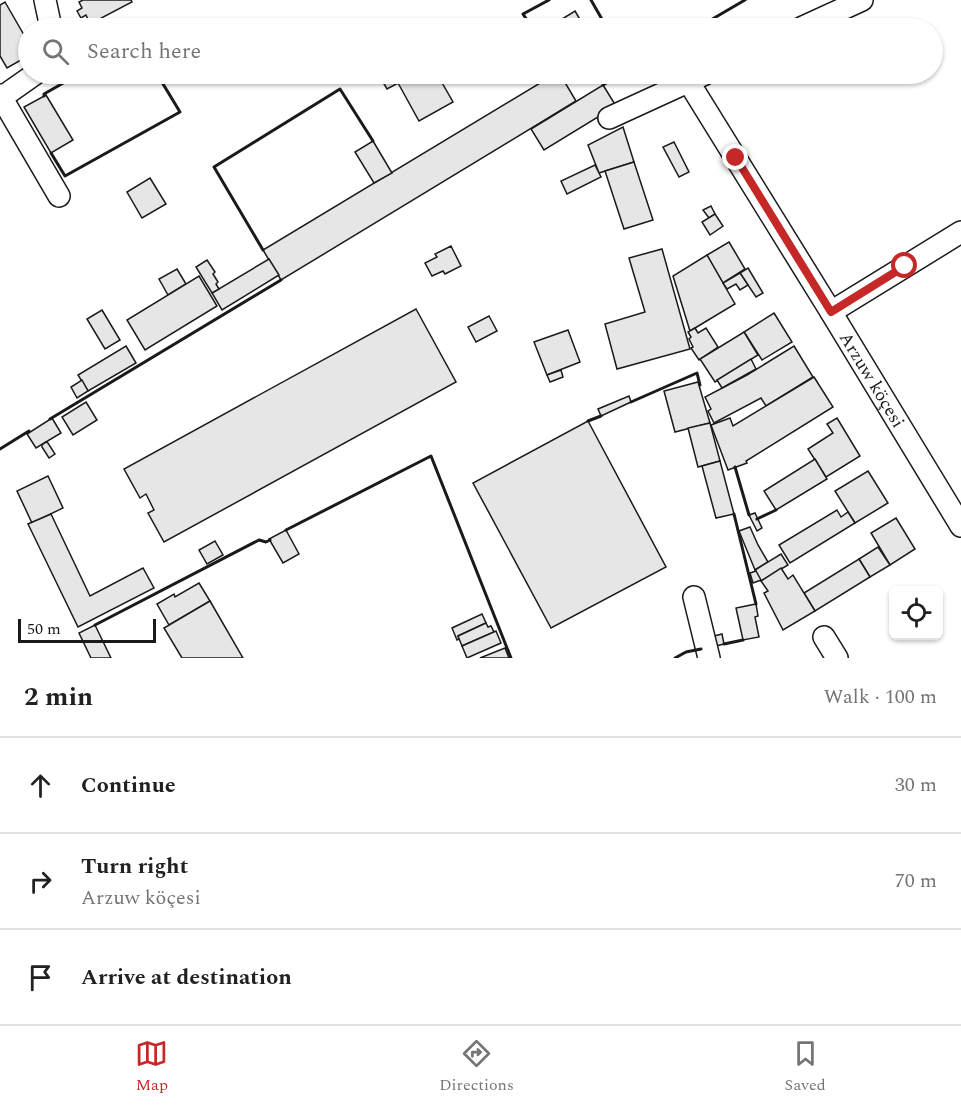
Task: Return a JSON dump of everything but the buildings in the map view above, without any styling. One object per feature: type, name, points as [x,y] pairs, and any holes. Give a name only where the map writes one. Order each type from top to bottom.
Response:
[{"type":"street","points":[[45,0],[49,18]]},
{"type":"street","points":[[823,18],[862,0]]},
{"type":"street","points":[[20,84],[1,96],[59,196]]},
{"type":"street","points":[[609,118],[682,84]]},
{"type":"street","name":"Arzuw köçesi","points":[[701,84],[831,312],[961,526]]},
{"type":"street","points":[[831,312],[961,232]]},
{"type":"street","points":[[694,597],[709,658]]},
{"type":"street","points":[[824,637],[837,658]]},
{"type":"wall","points":[[526,18],[523,14],[549,0]]},
{"type":"wall","points":[[591,0],[601,18]]},
{"type":"wall","points":[[714,18],[745,0]]},
{"type":"wall","points":[[44,96],[62,84]]},
{"type":"wall","points":[[51,153],[65,176],[180,112],[163,84]]},
{"type":"wall","points":[[263,250],[214,167],[340,89],[373,141]]},
{"type":"wall","points":[[50,419],[281,280]]},
{"type":"wall","points":[[631,402],[697,373],[700,385]]},
{"type":"wall","points":[[588,421],[601,416]]},
{"type":"wall","points":[[0,449],[29,431]]},
{"type":"wall","points":[[286,530],[431,456],[511,658]]},
{"type":"wall","points":[[735,467],[749,515]]},
{"type":"wall","points":[[757,519],[776,510]]},
{"type":"wall","points":[[734,514],[756,604]]},
{"type":"wall","points":[[95,625],[259,540],[266,542],[270,540]]},
{"type":"wall","points":[[724,644],[743,640]]},
{"type":"wall","points":[[675,658],[686,652],[701,649]]},
{"type":"route","points":[[736,158],[831,312],[905,266]]}]
